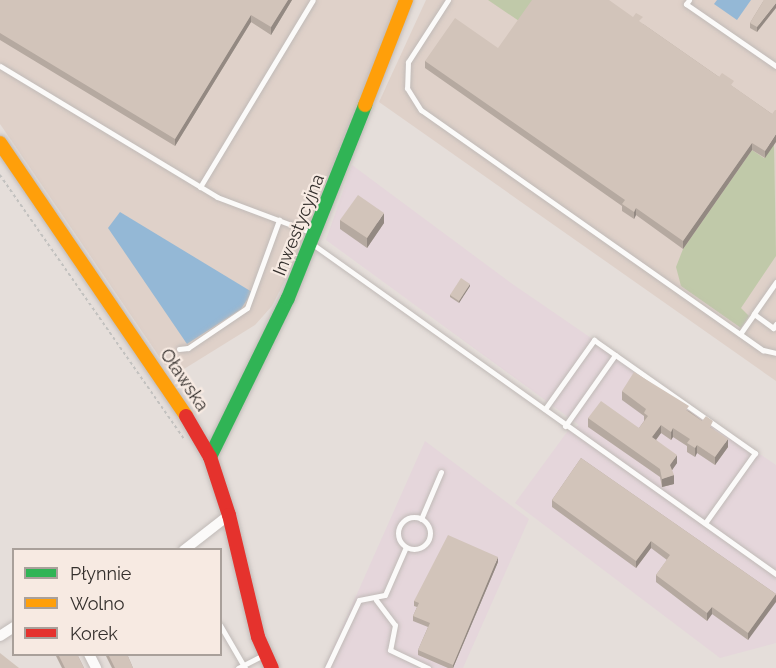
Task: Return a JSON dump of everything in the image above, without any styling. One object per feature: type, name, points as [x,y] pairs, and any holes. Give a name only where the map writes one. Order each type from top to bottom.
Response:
[{"type":"street","name":"Inwestycyjna","points":[[210,457],[288,298],[406,0]]},
{"type":"street","name":"Oławska","points":[[0,143],[181,408],[210,457],[229,515],[265,654],[272,668]]},
{"type":"street","points":[[185,548],[229,515]]},
{"type":"lane","points":[[200,187],[313,0]]},
{"type":"lane","points":[[448,0],[408,62],[405,75],[412,100],[422,110],[763,350],[776,353]]},
{"type":"lane","points":[[689,0],[686,4],[776,66]]},
{"type":"lane","points":[[0,66],[217,198],[279,220],[313,238],[565,426],[776,574]]},
{"type":"lane","points":[[179,349],[188,348],[247,308],[279,220]]},
{"type":"lane","points":[[740,334],[776,282]]},
{"type":"lane","points":[[753,314],[773,328],[776,324]]},
{"type":"lane","points":[[544,410],[594,340],[755,453],[705,523]]},
{"type":"lane","points":[[565,426],[615,355]]},
{"type":"lane","points":[[421,519],[441,472]]},
{"type":"lane","points":[[421,519],[430,531],[428,541],[421,547],[406,547],[399,539],[399,528],[406,520],[421,519]]},
{"type":"lane","points":[[327,668],[359,600],[375,600],[385,595],[406,547]]},
{"type":"lane","points":[[375,600],[395,625],[390,650],[428,668]]},
{"type":"lane","points":[[222,629],[242,667],[265,654]]},
{"type":"path","points":[[0,175],[172,426],[191,444]]},
{"type":"shaded area","points":[[0,0],[399,0],[295,261],[272,306],[255,325],[184,369],[165,365],[0,124]]},
{"type":"shaded area","points":[[426,0],[776,0],[776,381],[379,102]]},
{"type":"shaded area","points":[[352,165],[511,283],[776,465],[776,643],[720,658],[515,503],[567,432],[579,425],[326,240]]},
{"type":"shaded area","points":[[425,441],[529,519],[463,668],[324,668]]},
{"type":"green space","points":[[488,0],[538,0],[522,23]]},
{"type":"green space","points":[[774,144],[776,256],[741,308],[749,316],[741,328],[681,286],[676,267],[683,249],[752,150],[764,158]]},
{"type":"water","points":[[717,0],[751,0],[737,20],[714,4]]},
{"type":"water","points":[[120,212],[252,292],[241,309],[187,344],[108,228]]},
{"type":"building","points":[[0,0],[288,0],[271,27],[251,15],[175,139],[0,33]]},
{"type":"building","points":[[532,0],[609,0],[633,17],[636,13],[643,17],[639,21],[719,77],[722,73],[734,81],[731,85],[772,114],[776,110],[776,134],[765,151],[752,143],[683,241],[636,208],[634,212],[622,204],[625,200],[425,61],[455,18],[498,48]]},
{"type":"building","points":[[764,0],[776,0],[776,3],[757,27],[750,23]]},
{"type":"building","points":[[358,195],[384,213],[367,238],[340,220]]},
{"type":"building","points":[[461,278],[470,284],[459,301],[450,295]]},
{"type":"building","points":[[634,372],[689,406],[686,410],[702,421],[706,416],[713,421],[710,427],[728,439],[715,457],[697,445],[695,448],[687,443],[690,439],[673,428],[671,432],[661,425],[652,437],[677,455],[670,465],[674,475],[662,479],[660,469],[588,418],[601,401],[639,428],[648,416],[644,413],[646,409],[622,391]]},
{"type":"building","points":[[581,458],[776,594],[748,633],[712,607],[707,613],[656,575],[670,555],[651,541],[636,561],[552,500]]},
{"type":"building","points":[[448,535],[498,557],[453,665],[418,650],[430,623],[413,616],[419,603],[414,601]]},
{"type":"building","points":[[0,653],[19,668],[0,668]]},
{"type":"building","points":[[59,656],[78,656],[84,668],[65,668]]},
{"type":"building","points":[[109,656],[128,656],[133,668],[115,668]]},
{"type":"traffic: fast","points":[[210,457],[288,298],[365,105]]},
{"type":"traffic: slow","points":[[365,105],[406,0]]},
{"type":"traffic: slow","points":[[0,143],[186,416]]},
{"type":"traffic: jam","points":[[186,416],[210,457],[229,515],[258,637],[272,668]]}]
